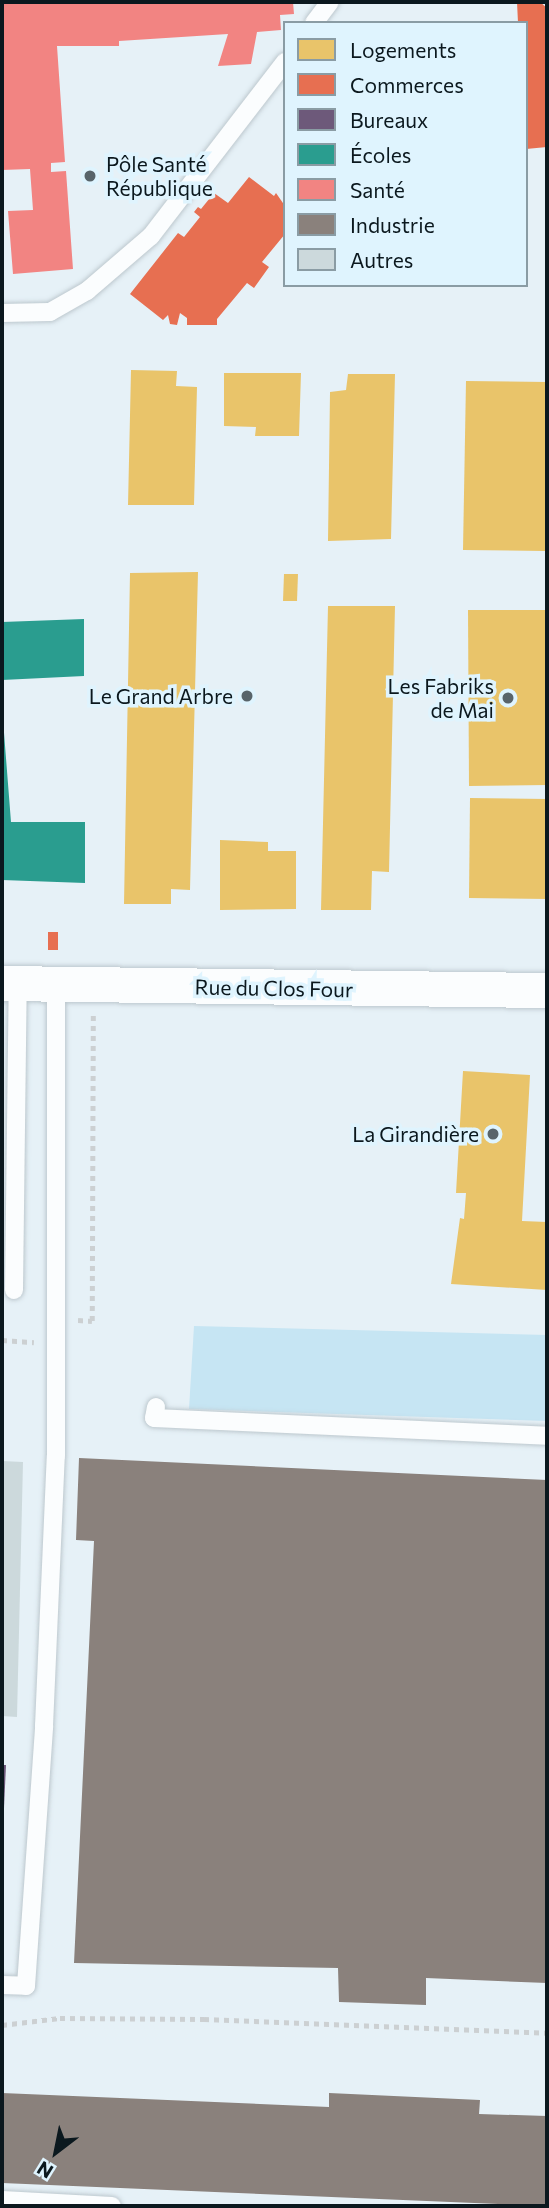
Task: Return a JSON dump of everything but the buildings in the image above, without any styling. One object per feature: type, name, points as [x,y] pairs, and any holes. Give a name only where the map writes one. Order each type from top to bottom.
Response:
[{"type":"street","name":"Rue du Clos Four","points":[[10,983],[547,990]]},
{"type":"lane","points":[[316,21],[330,2]]},
{"type":"lane","points":[[2,313],[50,312],[87,292],[150,236],[283,65]]},
{"type":"lane","points":[[10,983],[14,1290]]},
{"type":"lane","points":[[2,1985],[26,1986],[55,1483],[56,983]]},
{"type":"lane","points":[[156,1408],[154,1418],[547,1436]]},
{"type":"lane","points":[[2,2200],[112,2206]]},
{"type":"path","points":[[56,1320],[92,1321],[94,984]]},
{"type":"path","points":[[2,2025],[60,2018],[204,2019],[547,2033]]},
{"type":"shaded area","points":[[194,1326],[547,1335],[547,1421],[189,1409]]},
{"type":"place","name":"Pôle Santé République","points":[[90,176]]},
{"type":"place","name":"Le Grand Arbre","points":[[247,696]]},
{"type":"place","name":"Les Fabriks de Mai","points":[[508,698]]},
{"type":"place","name":"La Girandière","points":[[493,1134]]}]
